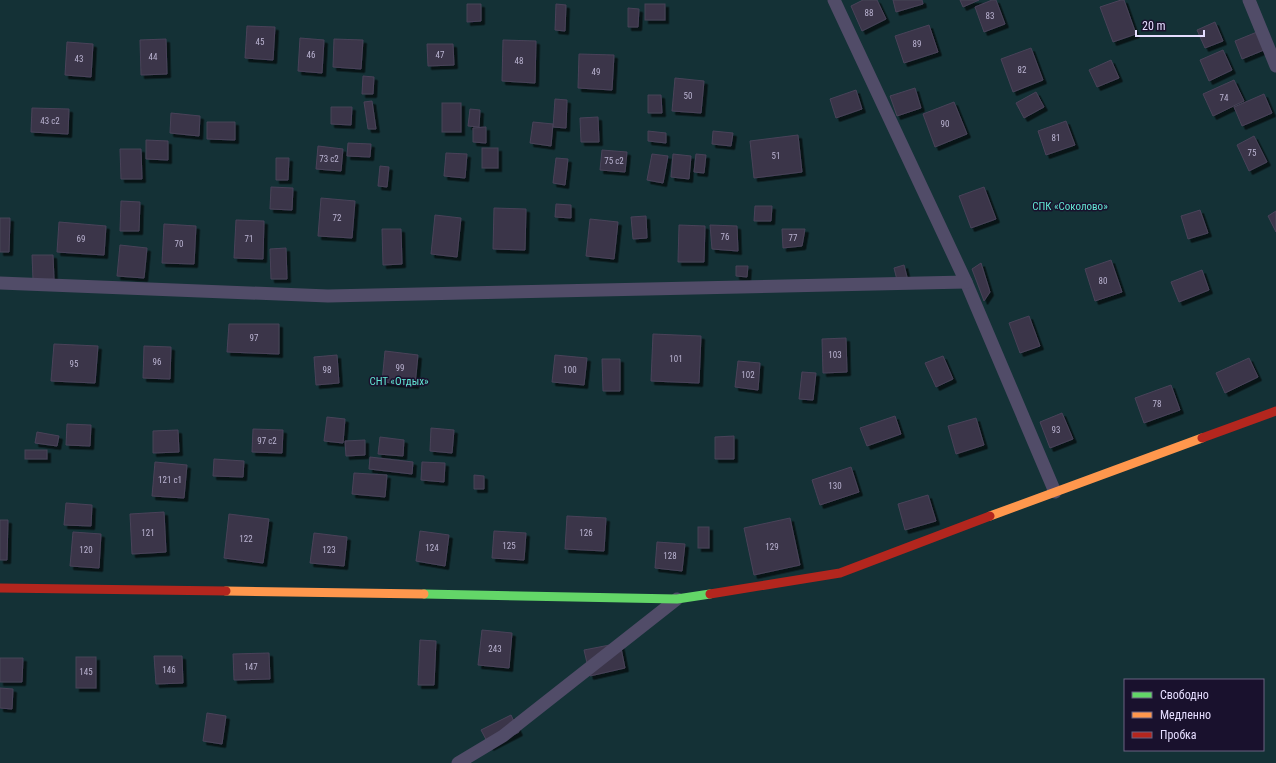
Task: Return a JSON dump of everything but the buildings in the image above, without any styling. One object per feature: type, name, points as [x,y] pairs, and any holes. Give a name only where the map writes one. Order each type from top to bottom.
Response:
[{"type":"street","points":[[0,588],[559,595],[677,599],[840,573],[1276,411]]},
{"type":"lane","points":[[834,0],[966,282],[1055,492]]},
{"type":"lane","points":[[1249,0],[1276,66]]},
{"type":"lane","points":[[0,283],[328,296],[966,282]]},
{"type":"lane","points":[[458,763],[503,736],[677,599]]},
{"type":"green space","name":"СНТ «Отдых»","points":[[0,0],[1276,0],[1276,763],[0,763]]},
{"type":"traffic: fast","points":[[424,594],[677,599],[710,594]]},
{"type":"traffic: slow","points":[[990,516],[1202,438]]},
{"type":"traffic: slow","points":[[226,591],[424,594]]},
{"type":"traffic: jam","points":[[1202,438],[1276,411]]},
{"type":"traffic: jam","points":[[710,594],[840,573],[990,516]]},
{"type":"traffic: jam","points":[[0,588],[226,591]]},
{"type":"park label","name":"СПК «Соколово»","points":[[1070,206]]}]
